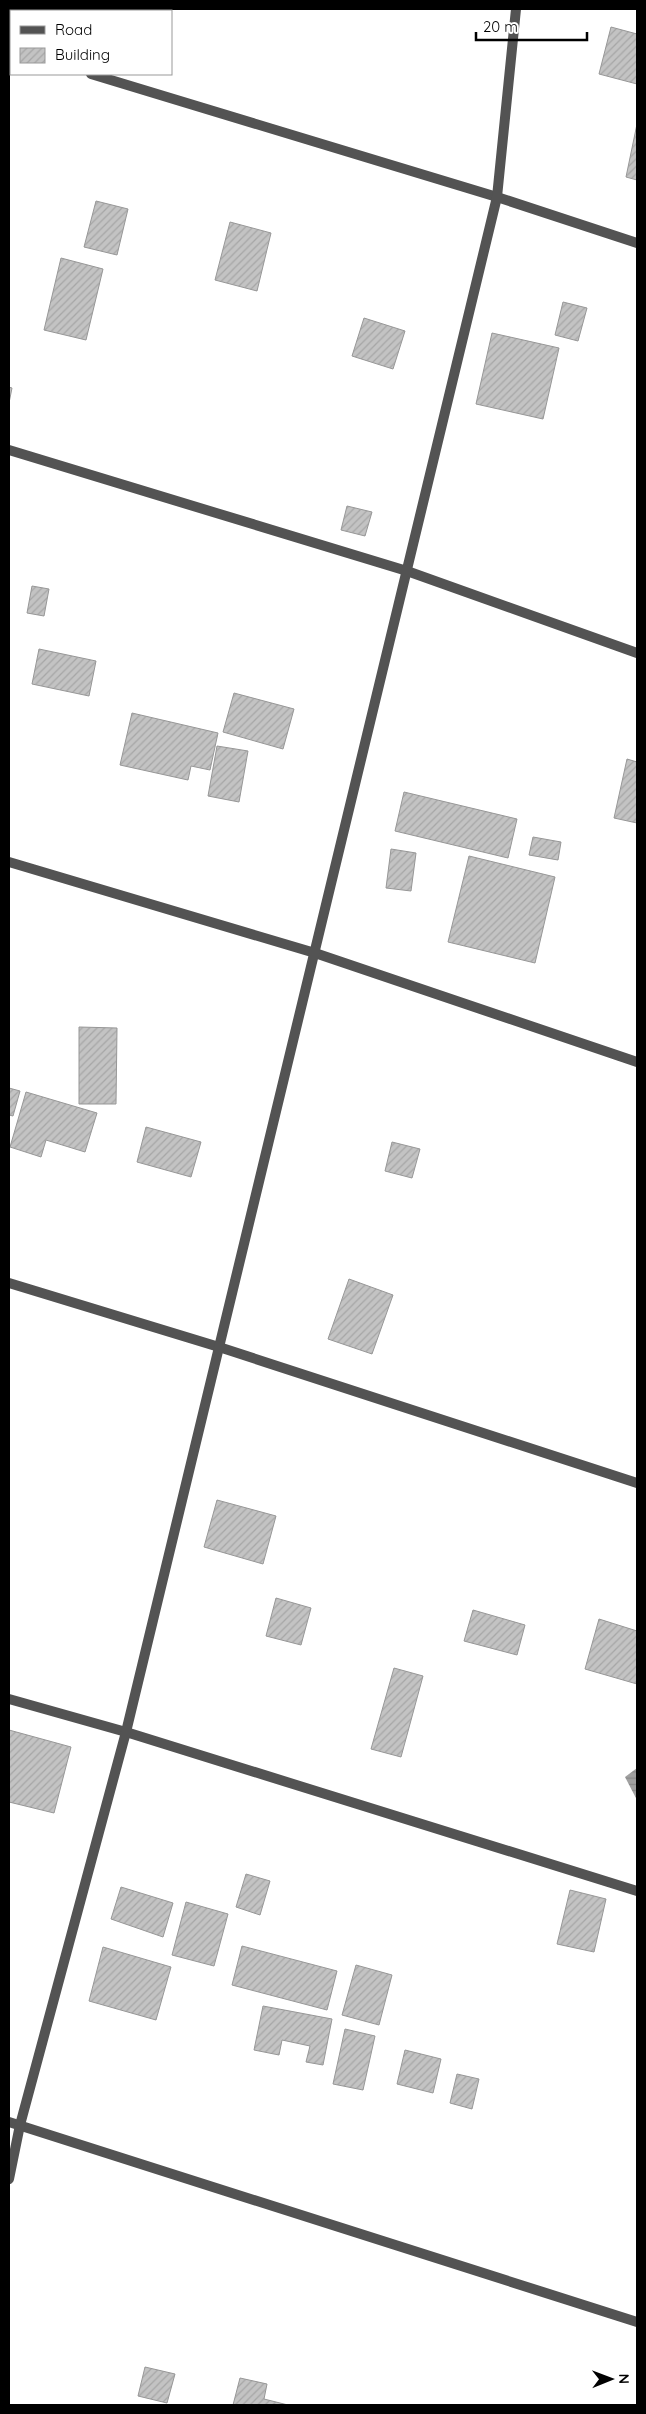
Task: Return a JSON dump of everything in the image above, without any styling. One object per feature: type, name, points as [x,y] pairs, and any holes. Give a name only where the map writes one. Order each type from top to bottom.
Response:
[{"type":"street","points":[[9,2179],[20,2125],[126,1732],[497,197],[516,9]]},
{"type":"street","points":[[95,75],[497,197],[637,243]]},
{"type":"street","points":[[9,450],[407,570],[637,653]]},
{"type":"street","points":[[9,862],[314,953],[637,1062]]},
{"type":"street","points":[[9,1283],[219,1347],[637,1483]]},
{"type":"street","points":[[9,1699],[126,1732],[637,1891]]},
{"type":"street","points":[[9,2122],[637,2322]]},
{"type":"shaded area","points":[[637,1768],[637,1800],[625,1777]]},
{"type":"building","points":[[611,27],[637,34],[637,84],[599,74]]},
{"type":"building","points":[[637,124],[637,180],[626,177]]},
{"type":"building","points":[[96,201],[128,209],[117,255],[84,247]]},
{"type":"building","points":[[230,222],[271,233],[257,291],[215,280]]},
{"type":"building","points":[[61,258],[103,269],[86,340],[44,330]]},
{"type":"building","points":[[563,302],[587,308],[578,341],[555,335]]},
{"type":"building","points":[[364,318],[405,331],[393,369],[352,356]]},
{"type":"building","points":[[492,333],[559,348],[543,419],[476,404]]},
{"type":"building","points":[[9,387],[12,388],[9,403]]},
{"type":"building","points":[[347,506],[372,512],[365,536],[341,530]]},
{"type":"building","points":[[32,586],[49,589],[44,616],[27,613]]},
{"type":"building","points":[[39,649],[96,661],[89,696],[32,684]]},
{"type":"building","points":[[234,693],[294,709],[283,749],[223,732]]},
{"type":"building","points":[[132,713],[218,733],[210,770],[191,766],[188,780],[120,765]]},
{"type":"building","points":[[217,746],[248,751],[239,802],[208,796]]},
{"type":"building","points":[[627,759],[637,762],[637,823],[614,818]]},
{"type":"building","points":[[404,792],[517,819],[508,858],[395,831]]},
{"type":"building","points":[[533,837],[561,842],[558,860],[529,855]]},
{"type":"building","points":[[391,849],[416,853],[411,891],[386,888]]},
{"type":"building","points":[[469,856],[555,877],[535,963],[448,942]]},
{"type":"building","points":[[79,1027],[117,1028],[116,1104],[79,1104]]},
{"type":"building","points":[[9,1088],[20,1091],[13,1116],[9,1115]]},
{"type":"building","points":[[26,1092],[97,1113],[85,1152],[46,1140],[41,1157],[10,1147]]},
{"type":"building","points":[[146,1127],[201,1142],[191,1177],[137,1162]]},
{"type":"building","points":[[392,1142],[420,1149],[412,1178],[385,1171]]},
{"type":"building","points":[[349,1279],[393,1295],[372,1354],[328,1339]]},
{"type":"building","points":[[217,1500],[276,1516],[263,1564],[204,1547]]},
{"type":"building","points":[[276,1598],[311,1608],[301,1645],[266,1636]]},
{"type":"building","points":[[473,1610],[525,1625],[517,1655],[464,1641]]},
{"type":"building","points":[[599,1619],[637,1631],[637,1684],[585,1669]]},
{"type":"building","points":[[394,1668],[423,1676],[401,1757],[371,1749]]},
{"type":"building","points":[[9,1730],[71,1747],[54,1813],[9,1802]]},
{"type":"building","points":[[246,1874],[270,1881],[260,1915],[236,1907]]},
{"type":"building","points":[[121,1887],[173,1903],[163,1937],[111,1919]]},
{"type":"building","points":[[570,1890],[606,1899],[594,1952],[557,1944]]},
{"type":"building","points":[[186,1902],[228,1914],[214,1966],[172,1955]]},
{"type":"building","points":[[242,1946],[337,1971],[327,2010],[232,1985]]},
{"type":"building","points":[[103,1947],[171,1967],[156,2020],[89,2001]]},
{"type":"building","points":[[356,1965],[392,1975],[379,2025],[342,2015]]},
{"type":"building","points":[[263,2006],[332,2019],[323,2065],[306,2062],[310,2046],[282,2040],[279,2055],[254,2050]]},
{"type":"building","points":[[345,2029],[375,2036],[363,2090],[333,2084]]},
{"type":"building","points":[[405,2050],[441,2059],[433,2093],[397,2084]]},
{"type":"building","points":[[457,2074],[479,2079],[472,2109],[450,2103]]},
{"type":"building","points":[[145,2367],[175,2374],[167,2403],[138,2396]]},
{"type":"building","points":[[240,2378],[267,2384],[264,2399],[288,2405],[233,2405]]}]
